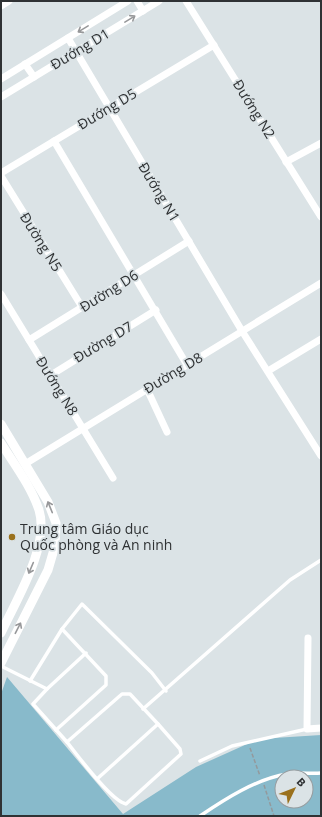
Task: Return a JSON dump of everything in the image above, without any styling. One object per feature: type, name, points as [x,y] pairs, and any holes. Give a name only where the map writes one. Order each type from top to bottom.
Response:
[{"type":"main road","points":[[1,424],[48,502],[56,523],[55,546],[48,570],[1,663]]},
{"type":"main road","points":[[1,443],[35,499],[42,522],[40,542],[33,564],[1,633]]},
{"type":"main road","points":[[40,542],[55,546]]},
{"type":"street","points":[[1,6],[9,1]]},
{"type":"street","name":"Đướng D1","points":[[1,79],[128,1]]},
{"type":"street","points":[[137,1],[143,11]]},
{"type":"street","name":"Đướng D1","points":[[2,94],[34,77],[159,1]]},
{"type":"street","name":"Đướng N2","points":[[186,1],[321,217]]},
{"type":"street","name":"Đướng N1","points":[[68,38],[242,331],[321,456]]},
{"type":"street","name":"Đướng D5","points":[[1,175],[54,141],[214,45]]},
{"type":"street","points":[[25,64],[34,77]]},
{"type":"street","points":[[54,141],[156,310],[187,365]]},
{"type":"street","points":[[286,162],[321,143]]},
{"type":"street","name":"Đường N5","points":[[1,175],[82,307]]},
{"type":"street","name":"Đường D6","points":[[29,340],[189,242]]},
{"type":"street","name":"Đường D8","points":[[25,464],[321,283]]},
{"type":"street","name":"Đướng N8","points":[[1,294],[113,478]]},
{"type":"street","name":"Đường D7","points":[[51,375],[156,310]]},
{"type":"street","points":[[268,371],[321,339]]},
{"type":"street","points":[[146,389],[167,432]]},
{"type":"street","points":[[308,638],[307,729],[321,728]]},
{"type":"lane","points":[[144,710],[290,580],[321,560]]},
{"type":"lane","points":[[30,681],[62,629],[80,605],[85,604],[152,673],[166,691]]},
{"type":"lane","points":[[56,730],[106,685],[108,680],[86,653],[62,629]]},
{"type":"lane","points":[[67,742],[122,694],[130,694],[180,749],[179,757],[126,804],[119,802],[97,779],[33,704],[86,653]]},
{"type":"lane","points":[[1,666],[47,689]]},
{"type":"lane","points":[[97,779],[158,724]]},
{"type":"lane","points":[[200,761],[232,746],[307,729]]},
{"type":"lane","points":[[200,816],[230,798],[262,782],[287,774],[321,773]]},
{"type":"shaded area","points":[[7,677],[123,814],[196,767],[258,739],[321,735],[321,816],[1,816],[1,694]]},
{"type":"place","name":"Trung tâm Giáo dục Quốc phòng và An ninh","points":[[12,537]]}]
